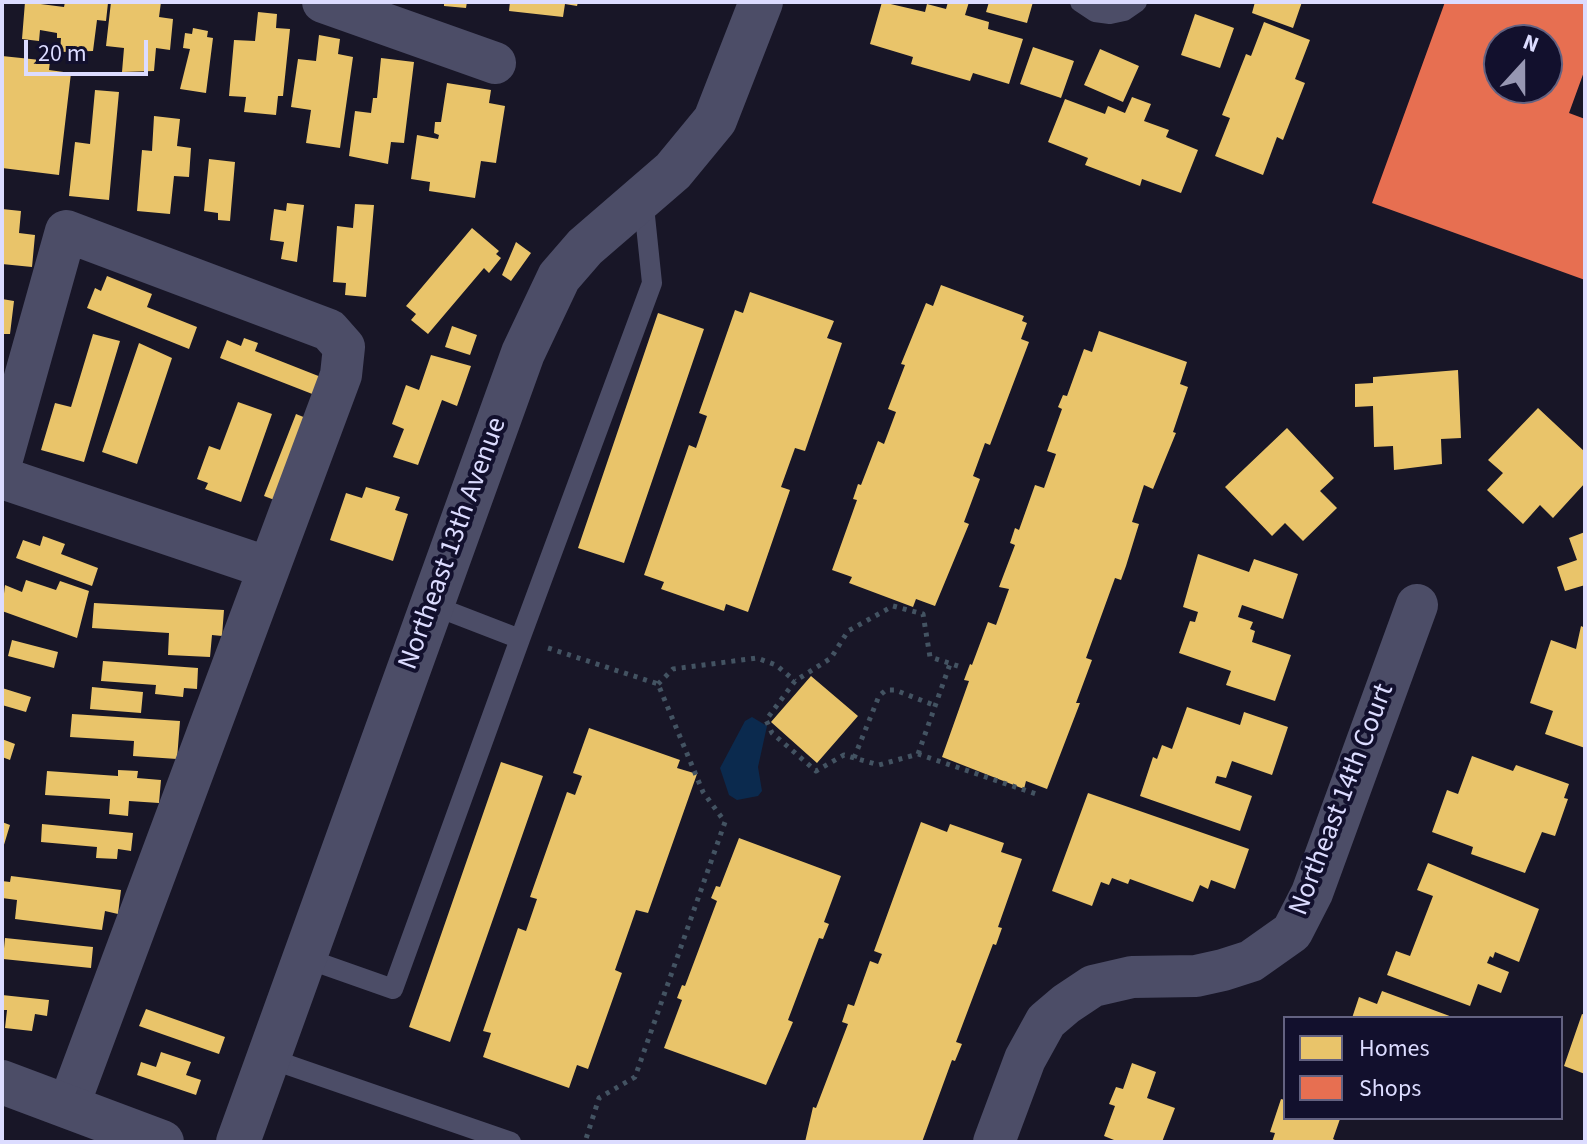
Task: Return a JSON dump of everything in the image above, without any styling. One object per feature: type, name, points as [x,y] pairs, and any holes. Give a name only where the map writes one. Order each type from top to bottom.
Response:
[{"type":"street","points":[[323,2],[495,63]]},
{"type":"street","name":"Northeast 13th Avenue","points":[[238,1142],[523,353],[559,277],[585,247],[673,171],[715,120],[761,2]]},
{"type":"street","points":[[2,459],[66,231],[329,330],[344,347],[341,375],[68,1107]]},
{"type":"street","points":[[2,478],[269,568]]},
{"type":"street","name":"Northeast 14th Court","points":[[994,1142],[1025,1059],[1046,1021],[1066,1004],[1093,986],[1132,977],[1196,976],[1223,970],[1251,961],[1292,932],[1312,893],[1417,605]]},
{"type":"street","points":[[2,1082],[162,1142]]},
{"type":"lane","points":[[1080,2],[1095,12],[1110,14],[1124,11],[1137,2]]},
{"type":"lane","points":[[305,958],[393,989],[652,283],[643,197]]},
{"type":"lane","points":[[432,605],[520,639]]},
{"type":"lane","points":[[268,1058],[511,1142]]},
{"type":"path","points":[[958,666],[930,657],[923,614],[893,606],[848,631],[831,658],[795,681],[766,720],[772,733],[816,771],[821,771],[844,755],[879,765],[918,754],[1039,795]]},
{"type":"path","points":[[520,639],[658,684],[703,792],[725,822],[635,1077],[599,1098],[585,1142]]},
{"type":"path","points":[[658,684],[673,669],[757,658],[776,665],[795,681]]},
{"type":"path","points":[[918,754],[950,664]]},
{"type":"path","points":[[854,758],[879,696],[886,690],[895,690],[936,706]]},
{"type":"water","points":[[752,717],[767,726],[758,767],[762,791],[758,796],[737,800],[729,795],[720,768],[745,721]]},
{"type":"building: Homes","points":[[25,2],[64,7],[65,2],[108,3],[106,21],[97,20],[93,51],[60,52],[61,38],[57,38],[57,33],[40,30],[39,41],[22,39]]},
{"type":"building: Homes","points":[[111,2],[161,2],[159,17],[173,19],[170,50],[156,48],[154,71],[122,72],[124,48],[106,46]]},
{"type":"building: Homes","points":[[444,2],[467,2],[466,8],[444,6]]},
{"type":"building: Homes","points":[[510,2],[578,2],[577,6],[565,4],[563,17],[509,11]]},
{"type":"building: Homes","points":[[882,2],[925,12],[927,4],[946,9],[948,2],[969,2],[965,15],[989,22],[988,29],[1023,39],[1009,84],[973,73],[970,81],[911,64],[913,57],[870,44]]},
{"type":"building: Homes","points":[[989,2],[1033,2],[1027,23],[986,12]]},
{"type":"building: Homes","points":[[1255,2],[1302,2],[1293,28],[1252,13]]},
{"type":"building: Homes","points":[[258,12],[277,14],[276,28],[290,29],[283,96],[278,96],[276,115],[244,112],[246,97],[229,96],[234,40],[255,41]]},
{"type":"building: Homes","points":[[1195,14],[1234,28],[1220,68],[1181,55]]},
{"type":"building: Homes","points":[[1264,22],[1310,40],[1295,79],[1305,83],[1283,140],[1277,137],[1263,175],[1215,156],[1230,118],[1222,115],[1246,54],[1251,56]]},
{"type":"building: Homes","points":[[193,28],[208,31],[207,37],[213,38],[206,93],[180,89],[190,49],[183,48],[185,33],[192,34]]},
{"type":"building: Homes","points":[[319,35],[340,39],[338,54],[353,57],[340,148],[306,143],[311,110],[291,107],[298,59],[316,61]]},
{"type":"building: Homes","points":[[1033,47],[1074,61],[1061,98],[1020,84]]},
{"type":"building: Homes","points":[[1100,49],[1139,66],[1123,102],[1084,85]]},
{"type":"building: Homes","points":[[2,56],[50,61],[49,70],[71,73],[59,175],[2,168]]},
{"type":"building: Homes","points":[[381,58],[414,62],[404,143],[391,142],[388,164],[349,156],[355,111],[371,113],[373,98],[377,98]]},
{"type":"building: Homes","points":[[447,83],[491,90],[489,103],[505,106],[496,163],[481,161],[475,198],[429,191],[430,182],[411,179],[417,135],[438,139],[439,135],[434,133],[435,122],[441,122]]},
{"type":"building: Homes","points":[[95,90],[119,92],[109,200],[69,196],[75,142],[90,144]]},
{"type":"building: Homes","points":[[1132,97],[1151,104],[1144,121],[1169,130],[1166,137],[1198,150],[1181,193],[1142,179],[1140,186],[1085,165],[1088,158],[1048,142],[1065,99],[1105,114],[1108,106],[1125,113]]},
{"type":"building: Homes","points":[[154,116],[180,119],[177,146],[191,148],[189,177],[174,176],[170,214],[137,211],[142,150],[152,151]]},
{"type":"building: Homes","points":[[209,159],[235,162],[230,221],[218,220],[218,213],[204,211]]},
{"type":"building: Homes","points":[[287,203],[304,205],[297,262],[281,259],[284,242],[270,240],[274,209],[286,211]]},
{"type":"building: Homes","points":[[355,204],[374,205],[366,297],[345,295],[346,283],[333,282],[337,226],[353,228]]},
{"type":"building: Homes","points":[[2,209],[21,211],[19,233],[35,235],[32,267],[2,264]]},
{"type":"building: Homes","points":[[472,228],[499,251],[496,254],[501,258],[489,273],[484,268],[428,334],[411,320],[416,314],[406,306]]},
{"type":"building: Homes","points":[[516,242],[531,253],[511,281],[502,275]]},
{"type":"building: Homes","points":[[107,276],[152,294],[147,307],[197,327],[189,349],[87,308],[95,288],[101,291]]},
{"type":"building: Homes","points":[[941,285],[1024,316],[1022,321],[1027,323],[1021,339],[1029,342],[990,445],[985,443],[973,476],[980,479],[964,522],[969,524],[935,606],[916,599],[913,607],[849,583],[852,577],[832,570],[857,500],[853,499],[858,484],[861,485],[878,441],[884,444],[896,412],[888,409],[905,365],[901,364],[926,303],[933,306]]},
{"type":"building: Homes","points":[[750,292],[834,321],[827,338],[842,343],[805,451],[795,448],[781,487],[790,490],[748,612],[726,604],[724,611],[661,589],[664,582],[644,575],[689,445],[696,448],[707,416],[699,413],[735,310],[743,313]]},
{"type":"building: Homes","points":[[2,299],[14,301],[10,334],[2,334]]},
{"type":"building: Homes","points":[[658,313],[704,329],[624,563],[578,548]]},
{"type":"building: Homes","points":[[452,326],[477,335],[470,355],[445,347]]},
{"type":"building: Homes","points":[[1099,331],[1187,362],[1180,384],[1188,387],[1173,432],[1176,433],[1153,489],[1144,485],[1132,522],[1139,524],[1126,566],[1121,580],[1115,578],[1086,658],[1092,660],[1076,703],[1080,703],[1047,789],[1026,781],[1024,789],[942,757],[969,681],[964,680],[970,664],[988,622],[996,625],[1009,589],[999,587],[1015,545],[1010,543],[1015,528],[1019,530],[1035,485],[1044,488],[1056,454],[1047,451],[1062,409],[1058,407],[1063,395],[1067,396],[1084,349],[1092,352]]},
{"type":"building: Homes","points":[[93,334],[120,341],[84,462],[41,450],[55,403],[71,407]]},
{"type":"building: Homes","points":[[244,338],[258,343],[255,351],[326,379],[320,397],[220,358],[227,340],[241,346]]},
{"type":"building: Homes","points":[[139,343],[172,358],[137,464],[102,452]]},
{"type":"building: Homes","points":[[431,355],[471,366],[457,406],[442,400],[418,465],[393,457],[404,429],[392,424],[406,385],[419,390]]},
{"type":"building: Homes","points":[[1458,370],[1461,438],[1441,439],[1442,464],[1394,470],[1393,446],[1374,447],[1373,406],[1355,407],[1355,384],[1373,383],[1373,377]]},
{"type":"building: Homes","points":[[238,402],[272,414],[241,502],[205,489],[208,483],[197,479],[209,446],[220,450]]},
{"type":"building: Homes","points":[[1538,408],[1585,452],[1585,483],[1553,518],[1540,505],[1523,524],[1487,490],[1503,473],[1488,460]]},
{"type":"building: Homes","points":[[296,414],[316,422],[285,504],[264,496]]},
{"type":"building: Homes","points":[[1287,428],[1334,478],[1320,491],[1337,508],[1303,541],[1285,523],[1272,536],[1225,487]]},
{"type":"building: Homes","points":[[366,487],[400,497],[395,510],[408,514],[393,561],[330,540],[346,493],[362,498]]},
{"type":"building: Homes","points":[[1585,532],[1585,585],[1565,591],[1557,567],[1577,560],[1569,538]]},
{"type":"building: Homes","points":[[43,536],[65,544],[61,554],[98,568],[92,586],[16,558],[23,540],[40,546]]},
{"type":"building: Homes","points":[[1198,554],[1249,572],[1254,559],[1298,574],[1283,619],[1242,605],[1238,617],[1253,622],[1250,629],[1255,631],[1252,642],[1291,655],[1275,701],[1226,685],[1231,671],[1179,653],[1190,621],[1195,622],[1198,612],[1183,607]]},
{"type":"building: Homes","points":[[26,580],[56,590],[60,581],[89,591],[77,638],[2,611],[5,585],[22,592]]},
{"type":"building: Homes","points":[[94,603],[224,610],[222,636],[212,635],[210,657],[168,655],[169,633],[92,628]]},
{"type":"building: Homes","points":[[1581,626],[1585,628],[1585,748],[1545,734],[1553,711],[1530,703],[1551,640],[1576,649]]},
{"type":"building: Homes","points":[[12,640],[58,652],[54,668],[8,656]]},
{"type":"building: Homes","points":[[103,661],[198,668],[197,689],[184,688],[183,697],[155,694],[156,685],[101,681]]},
{"type":"building: Homes","points":[[811,676],[858,716],[817,763],[771,722]]},
{"type":"building: Homes","points":[[92,687],[143,692],[141,713],[90,709]]},
{"type":"building: Homes","points":[[2,688],[31,697],[26,712],[2,705]]},
{"type":"building: Homes","points":[[1187,707],[1240,725],[1244,712],[1288,727],[1272,775],[1232,761],[1226,778],[1217,776],[1215,783],[1252,796],[1240,831],[1140,796],[1153,757],[1157,759],[1162,745],[1172,749]]},
{"type":"building: Homes","points":[[72,714],[180,721],[177,759],[133,756],[134,741],[70,737]]},
{"type":"building: Homes","points":[[589,728],[680,760],[677,768],[697,774],[648,913],[636,910],[615,970],[622,973],[588,1069],[577,1065],[569,1088],[483,1057],[491,1033],[483,1031],[518,928],[526,931],[537,899],[530,897],[567,792],[575,795],[582,776],[573,773]]},
{"type":"building: Homes","points":[[2,739],[15,744],[10,760],[2,757]]},
{"type":"building: Homes","points":[[1472,756],[1513,771],[1516,765],[1569,784],[1564,798],[1568,799],[1555,836],[1542,832],[1525,873],[1471,854],[1473,847],[1432,832],[1447,790],[1458,794]]},
{"type":"building: Homes","points":[[501,762],[543,776],[450,1042],[409,1027]]},
{"type":"building: Homes","points":[[118,770],[138,771],[137,778],[161,780],[159,803],[129,801],[128,816],[109,814],[110,799],[45,795],[47,771],[118,776]]},
{"type":"building: Homes","points":[[1088,793],[1249,849],[1235,889],[1211,880],[1208,889],[1200,885],[1193,902],[1130,879],[1128,884],[1112,878],[1109,885],[1101,882],[1092,906],[1052,891]]},
{"type":"building: Homes","points":[[2,822],[10,825],[3,848],[2,848]]},
{"type":"building: Homes","points":[[921,822],[947,832],[950,824],[1004,843],[1001,852],[1022,859],[998,927],[1002,928],[996,945],[993,944],[956,1042],[962,1044],[955,1061],[952,1060],[922,1142],[805,1142],[813,1107],[816,1108],[848,1024],[842,1022],[848,1004],[854,1006],[870,961],[878,964],[882,954],[874,951]]},
{"type":"building: Homes","points":[[42,824],[133,833],[131,851],[118,849],[117,859],[96,858],[97,847],[41,842]]},
{"type":"building: Homes","points":[[739,838],[841,876],[824,922],[829,924],[823,939],[819,938],[788,1020],[793,1022],[766,1085],[664,1048],[682,1000],[677,998],[682,985],[685,986],[717,901],[711,898],[716,886],[720,887]]},
{"type":"building: Homes","points":[[1428,863],[1539,909],[1519,962],[1495,952],[1493,958],[1490,956],[1487,963],[1509,972],[1501,993],[1478,984],[1470,1006],[1387,975],[1396,951],[1410,956],[1433,896],[1417,890]]},
{"type":"building: Homes","points":[[11,876],[121,890],[118,914],[105,911],[102,930],[15,919],[17,900],[2,898],[2,881],[10,882]]},
{"type":"building: Homes","points":[[5,938],[93,947],[91,968],[3,959]]},
{"type":"building: Homes","points":[[1382,991],[1450,1016],[1353,1016],[1359,997],[1377,1004]]},
{"type":"building: Homes","points":[[2,995],[49,1000],[47,1016],[35,1014],[32,1031],[5,1028],[7,1010],[2,1010]]},
{"type":"building: Homes","points":[[146,1009],[225,1037],[219,1054],[139,1026]]},
{"type":"building: Homes","points":[[1582,1014],[1585,1015],[1585,1074],[1564,1066]]},
{"type":"building: Homes","points":[[161,1052],[191,1062],[186,1075],[201,1080],[196,1095],[137,1075],[141,1062],[156,1067]]},
{"type":"building: Homes","points":[[1132,1063],[1156,1072],[1147,1098],[1175,1108],[1162,1142],[1119,1142],[1104,1136],[1115,1106],[1109,1104],[1116,1087],[1123,1089]]},
{"type":"building: Homes","points":[[1281,1099],[1283,1120],[1340,1120],[1333,1139],[1339,1142],[1272,1142],[1275,1133],[1270,1132]]},
{"type":"building: Shops","points":[[1445,2],[1585,2],[1585,69],[1569,113],[1585,119],[1585,280],[1372,203]]}]
